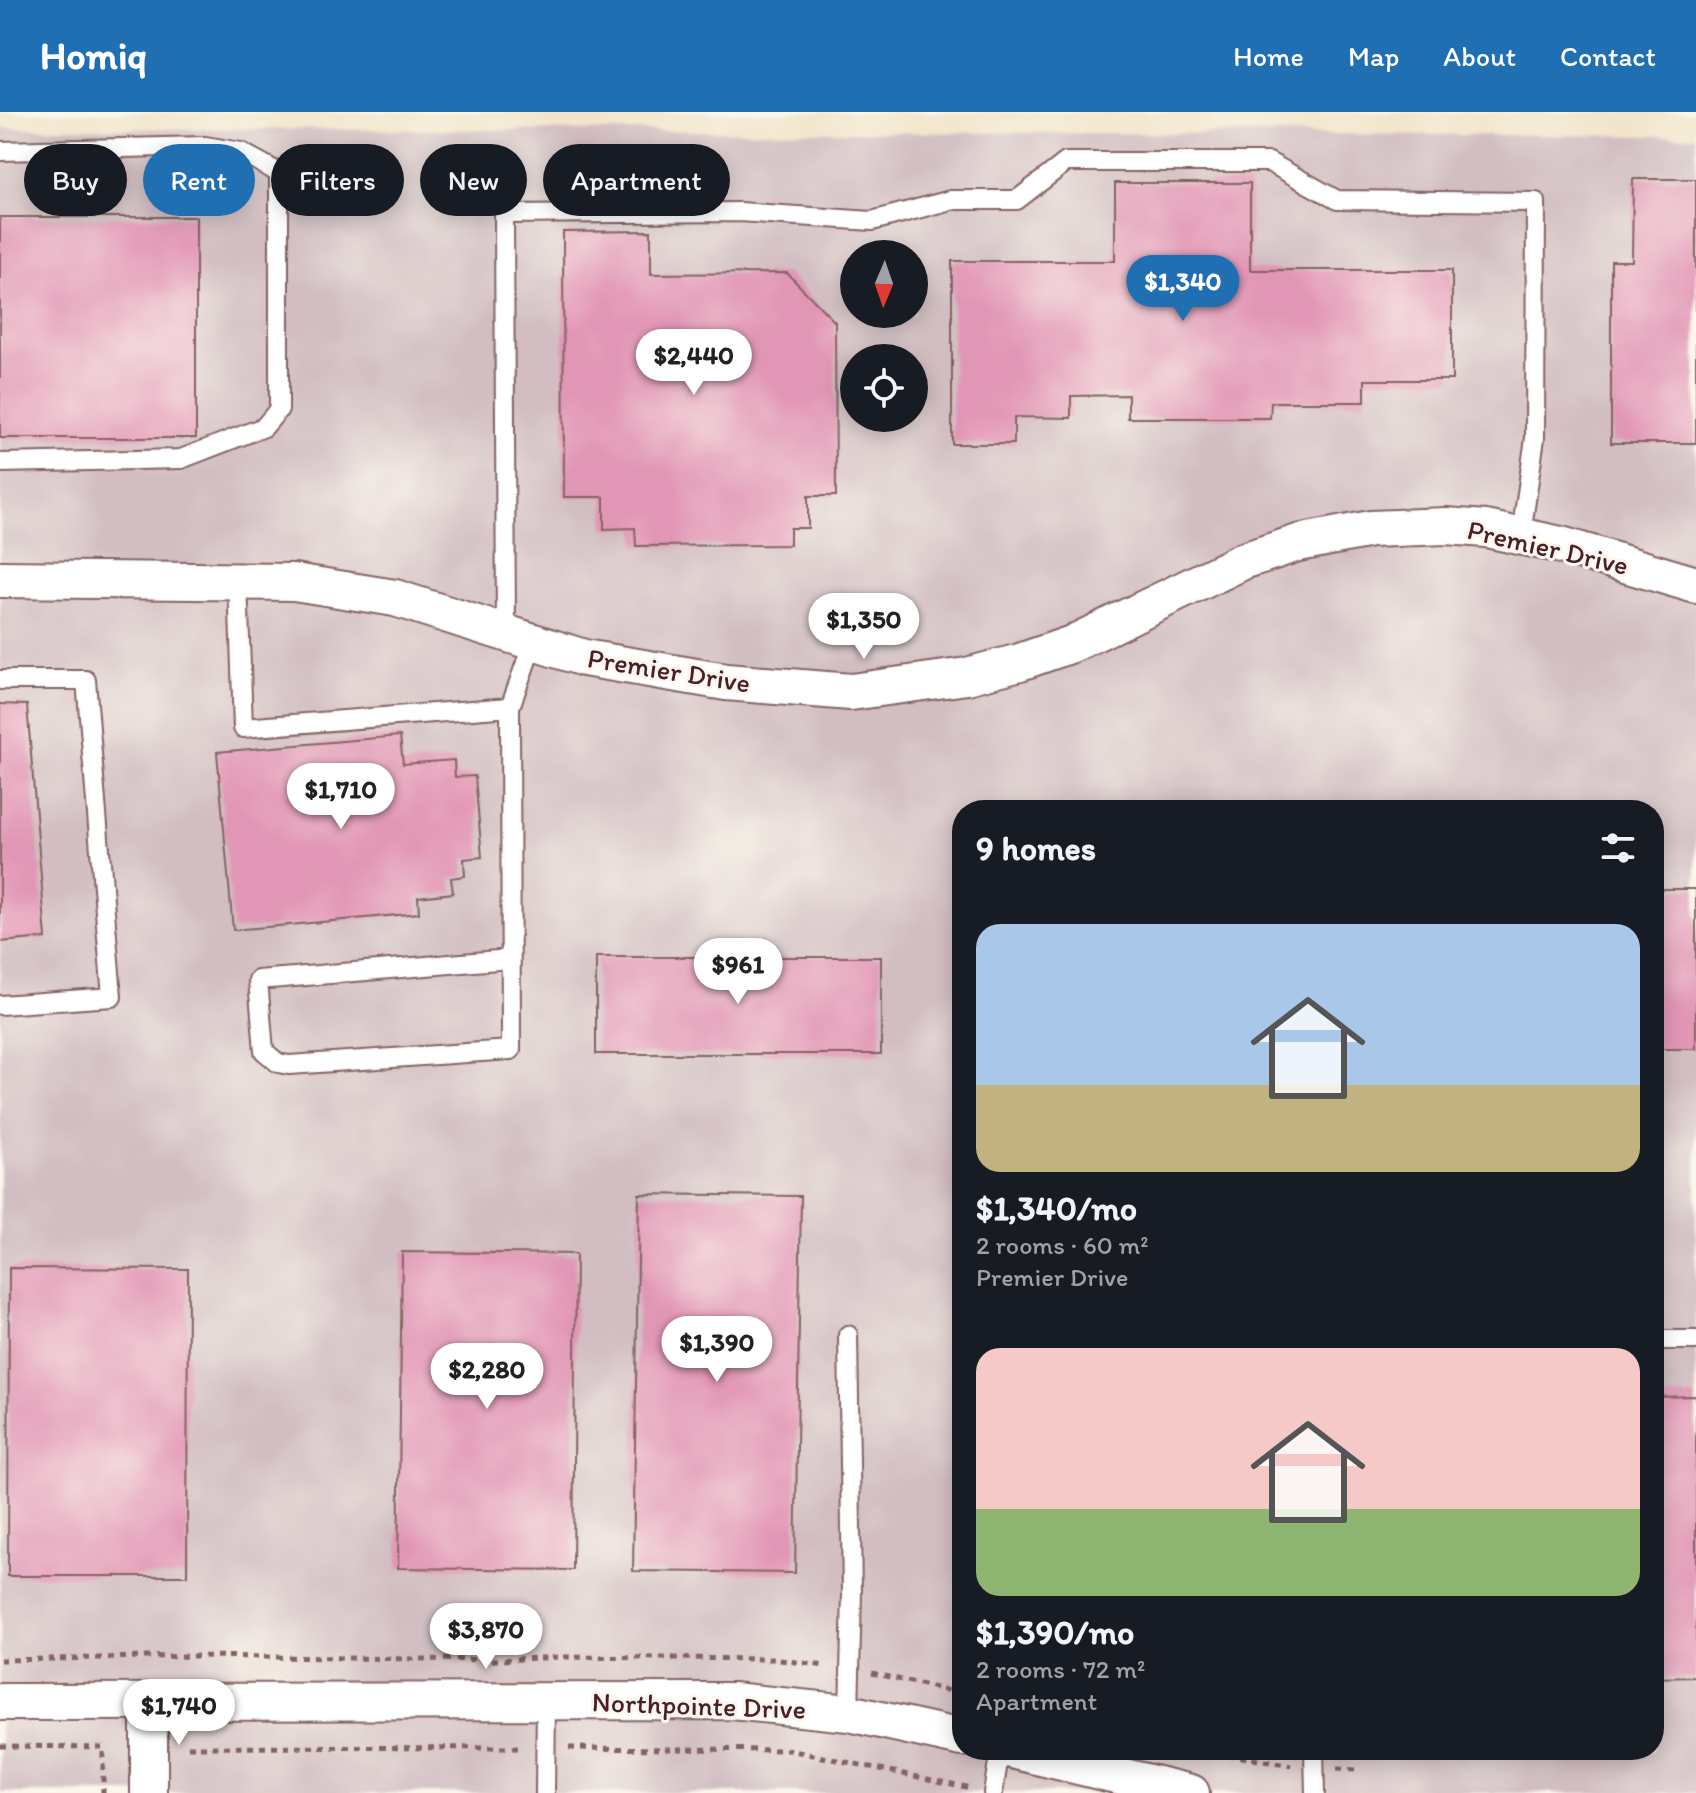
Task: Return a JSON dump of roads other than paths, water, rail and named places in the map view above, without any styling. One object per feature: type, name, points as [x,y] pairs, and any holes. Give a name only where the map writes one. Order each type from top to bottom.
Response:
[{"type":"street","name":"Premier Drive","points":[[0,579],[238,579],[294,582],[395,598],[584,658],[726,682],[851,692],[967,676],[1059,648],[1243,561],[1298,543],[1371,529],[1446,526],[1521,535],[1696,585]]},
{"type":"street","points":[[149,1701],[149,1793]]},
{"type":"street","name":"Northpointe Drive","points":[[0,1702],[732,1701],[849,1713],[952,1736]]},
{"type":"street","points":[[1054,1760],[1191,1793]]},
{"type":"lane","points":[[0,151],[205,146],[241,152],[279,173],[279,409],[264,427],[181,459],[0,463]]},
{"type":"lane","points":[[510,959],[258,980],[264,1051],[278,1063],[289,1065],[511,1050],[510,707],[519,638],[504,214],[739,212],[872,221],[951,200],[1017,200],[1066,162],[1269,162],[1337,200],[1536,202],[1535,438],[1521,535]]},
{"type":"lane","points":[[238,579],[243,728],[510,707]]},
{"type":"lane","points":[[0,680],[86,680],[112,997],[0,1005]]},
{"type":"lane","points":[[848,1335],[849,1713]]},
{"type":"lane","points":[[1664,1340],[1696,1340]]},
{"type":"lane","points":[[545,1793],[546,1701]]},
{"type":"lane","points":[[993,1793],[998,1760]]},
{"type":"lane","points":[[1314,1760],[1315,1793]]}]
